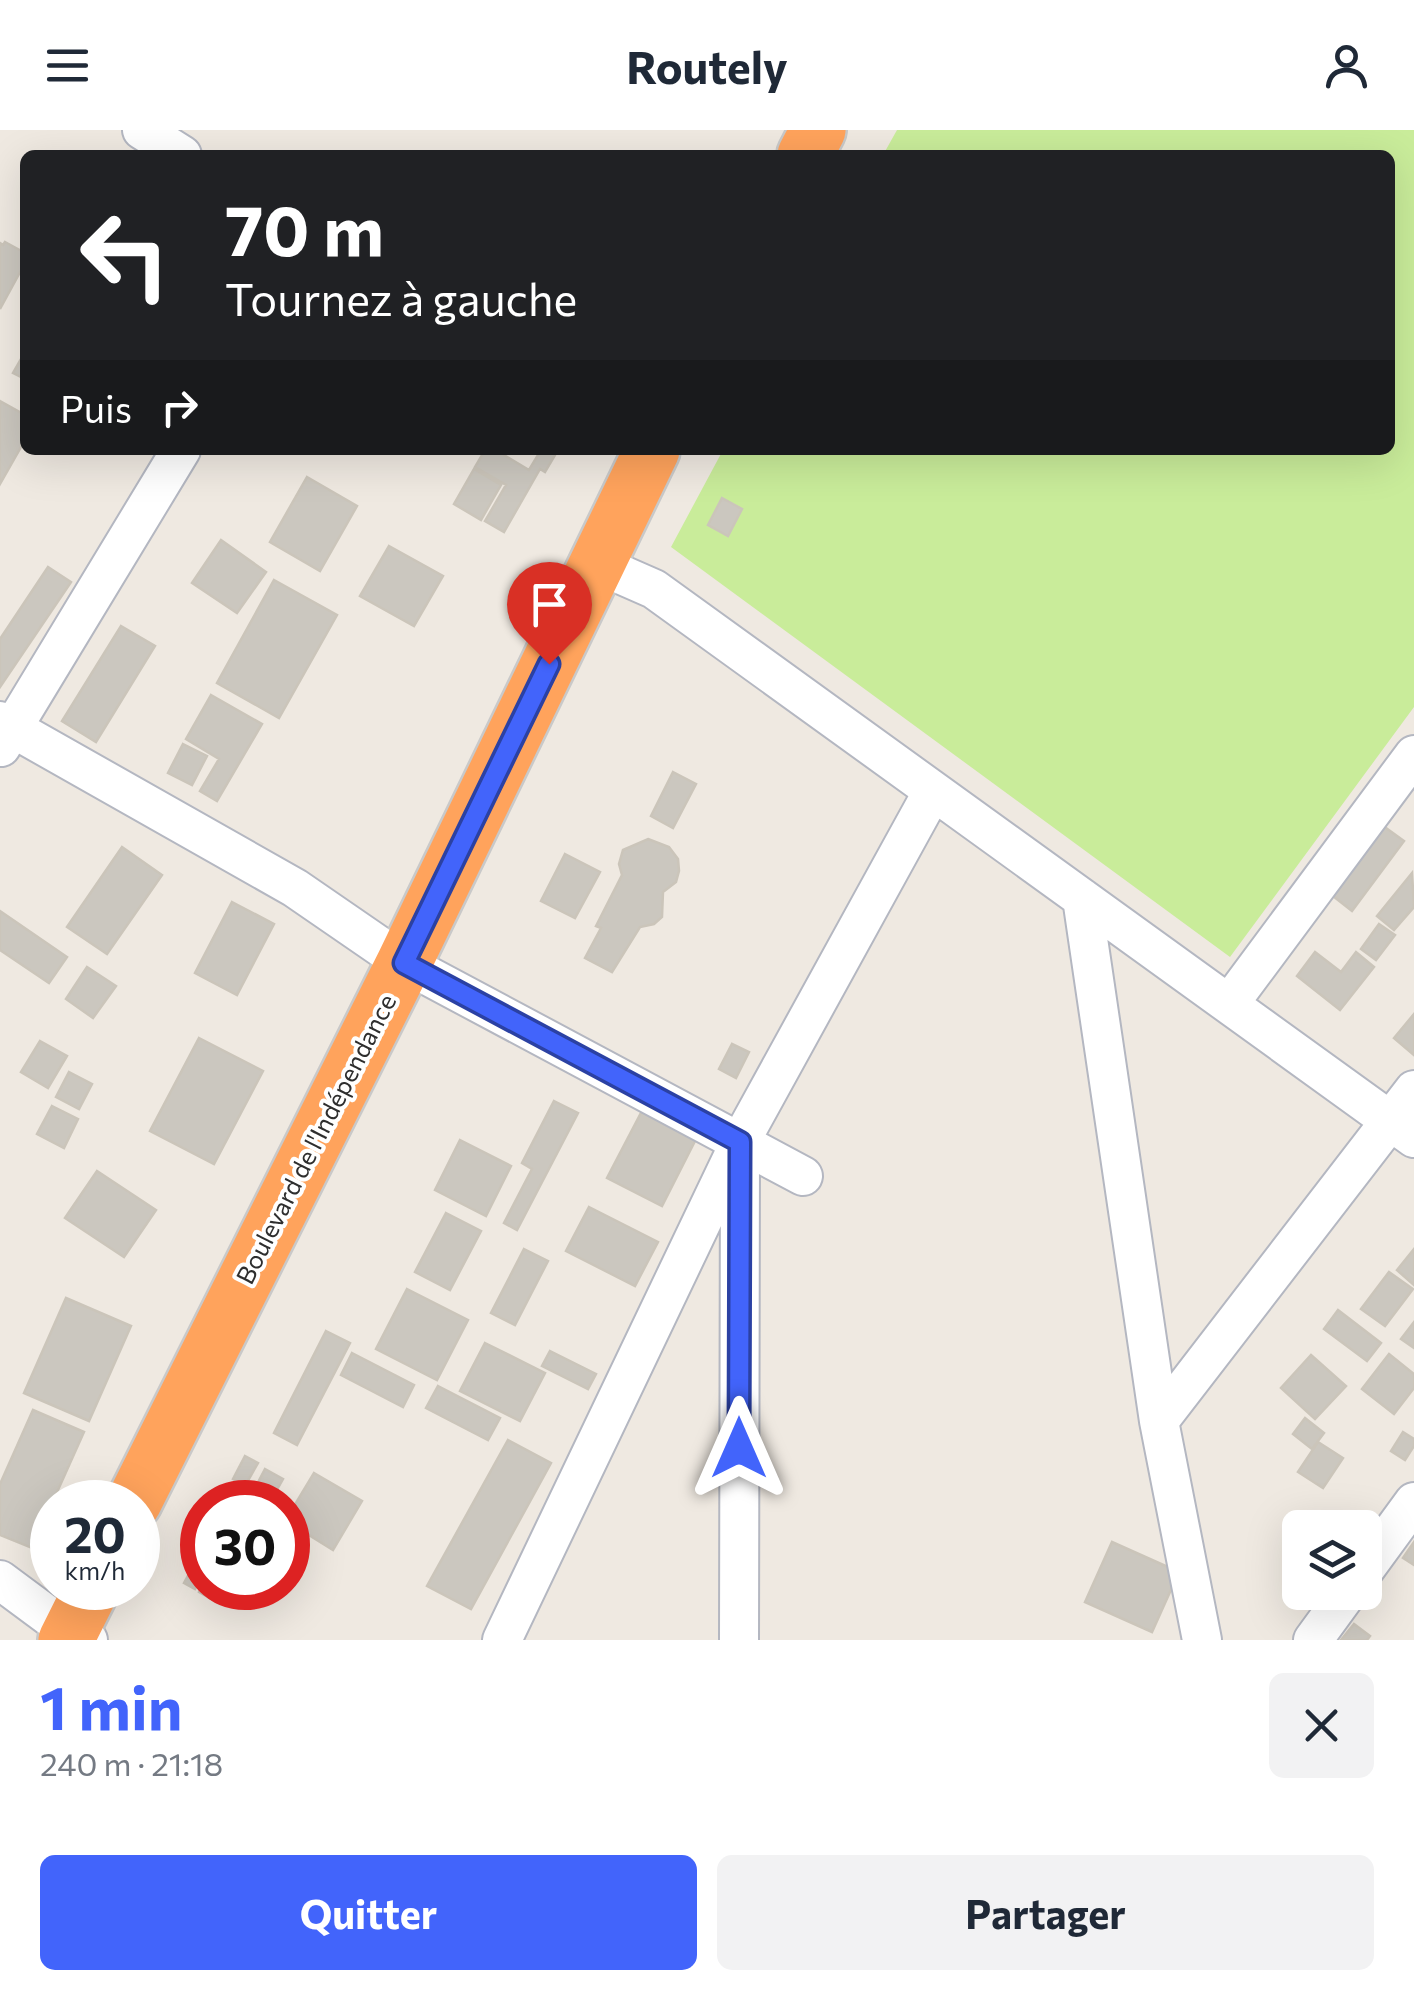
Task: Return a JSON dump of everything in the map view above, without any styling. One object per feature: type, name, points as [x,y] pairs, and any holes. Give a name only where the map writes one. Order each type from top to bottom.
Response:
[{"type":"highway","name":"Boulevard de l'Indépendance","points":[[145,1480],[404,963],[597,564],[643,455]]},
{"type":"street","points":[[142,130],[174,150]]},
{"type":"street","points":[[177,455],[4,733],[295,888],[404,963],[803,1176]]},
{"type":"street","points":[[597,564],[654,588],[1402,1130]]},
{"type":"street","points":[[1228,1004],[1414,755]]},
{"type":"street","points":[[502,1640],[740,1142],[933,790]]},
{"type":"street","points":[[1082,898],[1158,1421],[1202,1640]]},
{"type":"street","points":[[1158,1421],[1402,1130],[1414,1090]]},
{"type":"street","points":[[739,1640],[740,1142]]},
{"type":"street","points":[[1382,1546],[1414,1502]]},
{"type":"street","points":[[0,1580],[79,1625]]},
{"type":"street","points":[[1313,1640],[1335,1610]]},
{"type":"green space","points":[[897,130],[1414,130],[1414,707],[1230,957],[671,547],[720,455],[1395,455],[1395,150],[886,150]]},
{"type":"building","points":[[5,242],[20,250],[20,272],[0,309],[0,243]]},
{"type":"building","points":[[0,401],[20,412],[20,449],[0,484]]},
{"type":"building","points":[[482,455],[504,455],[529,470],[538,455],[555,455],[545,472],[540,469],[504,532],[485,521],[506,485],[475,467]]},
{"type":"building","points":[[474,469],[501,485],[481,520],[454,504]]},
{"type":"building","points":[[307,477],[357,506],[320,571],[270,542]]},
{"type":"building","points":[[722,498],[742,509],[728,536],[708,525]]},
{"type":"building","points":[[221,540],[266,572],[237,613],[192,583]]},
{"type":"building","points":[[389,546],[443,576],[414,626],[360,596]]},
{"type":"building","points":[[48,567],[71,582],[0,687],[0,639]]},
{"type":"building","points":[[274,580],[337,615],[279,718],[217,683]]},
{"type":"building","points":[[121,626],[155,646],[96,742],[62,721]]},
{"type":"building","points":[[211,695],[262,724],[217,801],[200,791],[219,759],[186,739]]},
{"type":"building","points":[[183,744],[207,756],[192,785],[168,773]]},
{"type":"building","points":[[673,772],[696,784],[673,828],[651,816]]},
{"type":"building","points":[[1375,820],[1404,841],[1352,911],[1324,889]]},
{"type":"building","points":[[648,839],[669,847],[678,859],[679,871],[676,882],[663,892],[662,917],[654,924],[640,927],[612,972],[585,958],[622,875],[619,864],[623,850]]},
{"type":"building","points":[[122,847],[162,875],[107,954],[67,927]]},
{"type":"building","points":[[565,854],[600,872],[575,918],[541,901]]},
{"type":"building","points":[[1412,873],[1414,907],[1394,930],[1377,916]]},
{"type":"building","points":[[232,902],[274,924],[237,995],[195,973]]},
{"type":"building","points":[[0,911],[67,957],[49,983],[0,950]]},
{"type":"building","points":[[1379,924],[1395,935],[1376,960],[1361,949]]},
{"type":"building","points":[[1315,952],[1341,972],[1356,952],[1374,967],[1340,1010],[1297,976]]},
{"type":"building","points":[[87,967],[116,986],[93,1018],[66,999]]},
{"type":"building","points":[[1414,1014],[1414,1055],[1394,1038]]},
{"type":"building","points":[[199,1038],[263,1071],[214,1164],[150,1131]]},
{"type":"building","points":[[40,1041],[67,1056],[48,1088],[21,1072]]},
{"type":"building","points":[[732,1044],[749,1052],[736,1078],[719,1069]]},
{"type":"building","points":[[69,1072],[92,1084],[79,1109],[56,1097]]},
{"type":"building","points":[[554,1101],[578,1113],[517,1230],[504,1223],[532,1169],[522,1163]]},
{"type":"building","points":[[52,1106],[78,1119],[64,1148],[37,1134]]},
{"type":"building","points":[[642,1111],[696,1139],[662,1206],[607,1178]]},
{"type":"building","points":[[460,1140],[511,1166],[486,1216],[435,1190]]},
{"type":"building","points":[[97,1171],[156,1210],[124,1257],[65,1218]]},
{"type":"building","points":[[589,1207],[658,1242],[635,1286],[566,1251]]},
{"type":"building","points":[[446,1213],[481,1231],[450,1290],[415,1272]]},
{"type":"building","points":[[524,1249],[548,1261],[515,1325],[491,1313]]},
{"type":"building","points":[[1414,1249],[1414,1285],[1397,1270]]},
{"type":"building","points":[[1389,1272],[1413,1289],[1385,1326],[1361,1309]]},
{"type":"building","points":[[407,1289],[468,1320],[437,1380],[376,1349]]},
{"type":"building","points":[[66,1298],[131,1326],[89,1421],[24,1393]]},
{"type":"building","points":[[1338,1310],[1381,1343],[1367,1361],[1324,1329]]},
{"type":"building","points":[[1414,1322],[1414,1348],[1401,1339]]},
{"type":"building","points":[[326,1331],[350,1343],[297,1445],[274,1433]]},
{"type":"building","points":[[485,1343],[545,1373],[520,1421],[460,1391]]},
{"type":"building","points":[[550,1351],[596,1374],[588,1389],[542,1366]]},
{"type":"building","points":[[352,1353],[414,1385],[403,1407],[341,1375]]},
{"type":"building","points":[[1389,1354],[1414,1374],[1414,1388],[1394,1414],[1362,1389]]},
{"type":"building","points":[[1311,1355],[1346,1386],[1315,1419],[1281,1388]]},
{"type":"building","points":[[438,1386],[500,1418],[488,1440],[426,1408]]},
{"type":"building","points":[[33,1410],[84,1432],[62,1480],[30,1480],[30,1547],[0,1535],[0,1484]]},
{"type":"building","points":[[1305,1418],[1324,1433],[1312,1449],[1293,1434]]},
{"type":"building","points":[[1403,1432],[1414,1439],[1405,1460],[1391,1451]]},
{"type":"building","points":[[508,1440],[551,1463],[471,1609],[427,1586]]},
{"type":"building","points":[[1318,1442],[1343,1458],[1323,1488],[1298,1472]]},
{"type":"building","points":[[245,1456],[258,1463],[248,1480],[233,1479]]},
{"type":"building","points":[[265,1469],[283,1479],[282,1480],[259,1480]]},
{"type":"building","points":[[314,1473],[362,1501],[333,1550],[310,1536],[310,1480]]},
{"type":"building","points":[[1112,1542],[1179,1572],[1152,1632],[1085,1602]]},
{"type":"building","points":[[1414,1542],[1414,1565],[1403,1558]]},
{"type":"building","points":[[1354,1624],[1370,1636],[1367,1640],[1341,1640]]},
{"type":"route","points":[[549,664],[404,963],[740,1142],[739,1448]]}]
